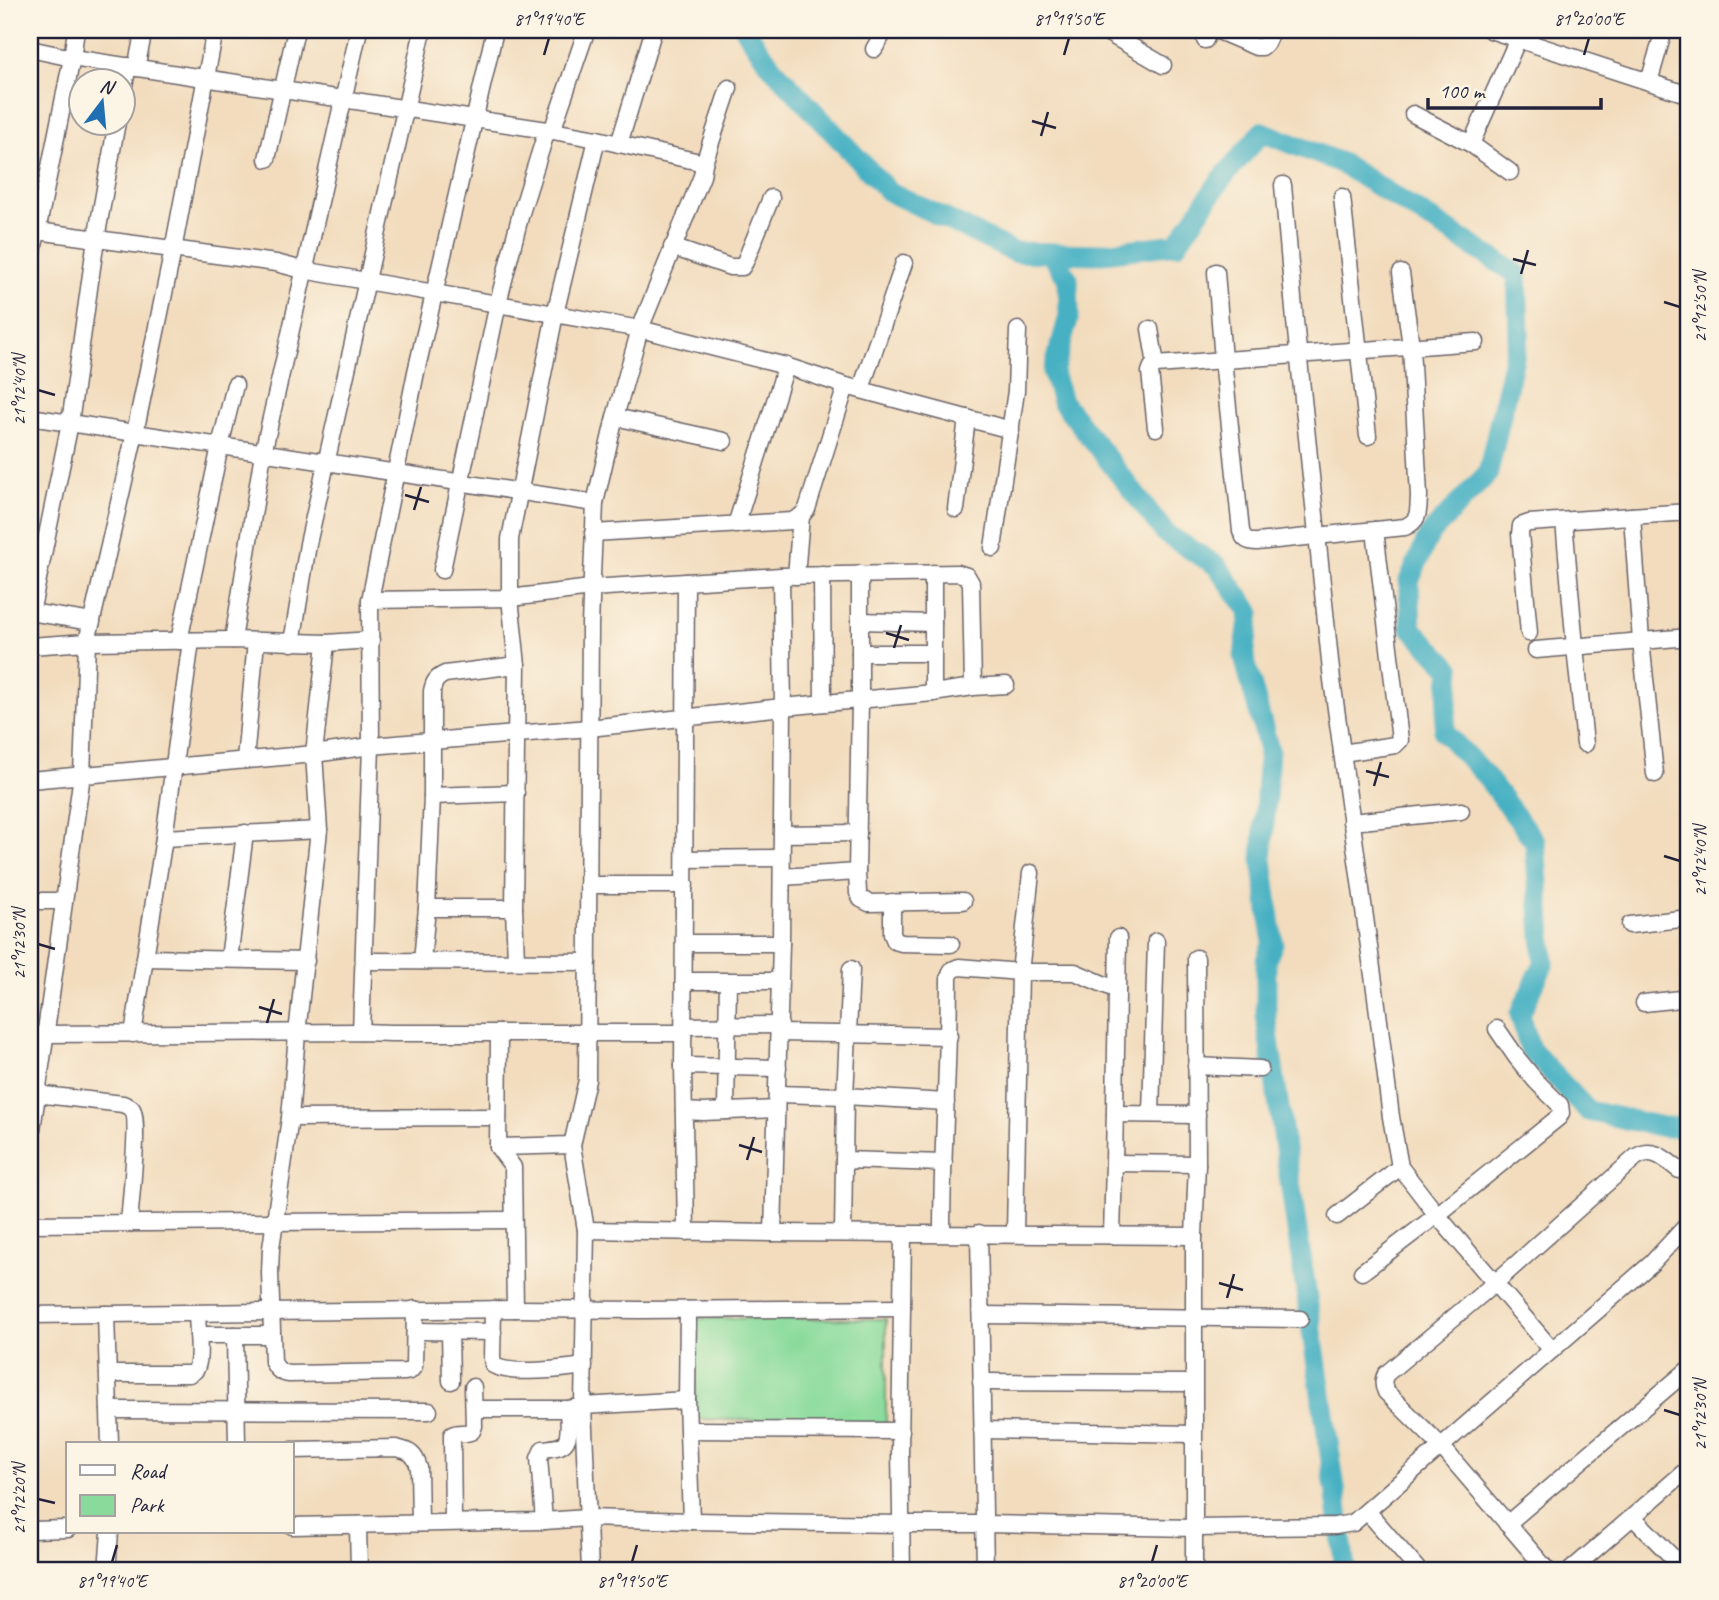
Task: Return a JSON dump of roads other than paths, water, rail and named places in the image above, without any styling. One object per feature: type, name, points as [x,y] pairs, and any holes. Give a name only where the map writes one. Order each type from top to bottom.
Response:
[{"type":"street","points":[[30,265],[33,231],[76,30]]},
{"type":"street","points":[[132,66],[144,30]]},
{"type":"street","points":[[30,1144],[82,775],[88,642],[173,250],[215,30]]},
{"type":"street","points":[[267,159],[296,30]]},
{"type":"street","points":[[233,640],[263,453],[359,30]]},
{"type":"street","points":[[292,643],[308,544],[423,30]]},
{"type":"street","points":[[361,1032],[371,746],[370,600],[416,372],[495,30]]},
{"type":"street","points":[[874,49],[885,30]]},
{"type":"street","points":[[1103,30],[1163,65]]},
{"type":"street","points":[[1210,33],[1262,47],[1272,30]]},
{"type":"street","points":[[1490,30],[1689,95]]},
{"type":"street","points":[[1649,82],[1664,30]]},
{"type":"street","points":[[619,144],[653,32]]},
{"type":"street","points":[[442,570],[498,303],[521,213],[585,35]]},
{"type":"street","points":[[1471,144],[1518,39]]},
{"type":"street","points":[[30,49],[125,66]]},
{"type":"street","points":[[136,68],[597,139],[704,163]]},
{"type":"street","points":[[544,1521],[541,1453],[543,1449],[561,1446],[566,1442],[584,1366],[586,1230],[572,1145],[587,1080],[589,728],[594,503],[640,329],[702,176],[729,88]]},
{"type":"street","points":[[1413,114],[1471,144],[1510,172]]},
{"type":"street","points":[[92,622],[30,612],[70,423],[96,239],[114,136]]},
{"type":"street","points":[[516,961],[514,908],[517,666],[510,598],[510,539],[555,314],[597,139]]},
{"type":"street","points":[[1283,185],[1332,680],[1400,1167],[1437,1215],[1552,1350]]},
{"type":"street","points":[[1342,197],[1368,436]]},
{"type":"street","points":[[672,247],[730,267],[742,267],[771,198]]},
{"type":"street","points":[[33,231],[276,263],[640,329],[786,366],[1011,430]]},
{"type":"street","points":[[593,533],[792,521],[801,516],[807,509],[904,263]]},
{"type":"street","points":[[1216,272],[1241,531],[1243,538],[1251,542],[1405,527],[1417,517],[1419,496],[1411,346],[1401,273]]},
{"type":"street","points":[[1150,329],[1156,365]]},
{"type":"street","points":[[993,548],[1016,391],[1018,330]]},
{"type":"street","points":[[1156,428],[1150,372],[1156,365],[1476,342]]},
{"type":"street","points":[[736,525],[786,366]]},
{"type":"street","points":[[134,1034],[174,767],[185,641],[220,446],[235,385]]},
{"type":"street","points":[[30,417],[594,503]]},
{"type":"street","points":[[615,417],[724,441]]},
{"type":"street","points":[[956,509],[967,418]]},
{"type":"street","points":[[1528,633],[1521,526],[1529,523],[1689,512]]},
{"type":"street","points":[[773,1233],[788,576],[801,516]]},
{"type":"street","points":[[1632,516],[1641,641],[1655,774]]},
{"type":"street","points":[[1564,521],[1585,744]]},
{"type":"street","points":[[1342,753],[1395,745],[1400,738],[1375,530]]},
{"type":"street","points":[[933,573],[933,693]]},
{"type":"street","points":[[370,600],[510,598],[591,588],[788,576],[958,573],[967,576],[971,583],[974,687]]},
{"type":"street","points":[[822,575],[823,703]]},
{"type":"street","points":[[860,575],[859,893],[861,899],[869,903],[963,901]]},
{"type":"street","points":[[686,582],[683,1066],[686,1232]]},
{"type":"street","points":[[860,621],[933,623]]},
{"type":"street","points":[[1536,650],[1689,637]]},
{"type":"street","points":[[30,646],[88,642],[233,640],[326,643],[371,640]]},
{"type":"street","points":[[245,760],[256,641]]},
{"type":"street","points":[[326,643],[314,754],[319,830],[290,1118],[270,1260],[273,1362],[282,1373],[289,1374],[410,1371],[414,1366],[415,1310]]},
{"type":"street","points":[[860,653],[933,653]]},
{"type":"street","points":[[422,961],[432,796],[434,682],[444,674],[517,666]]},
{"type":"street","points":[[30,780],[314,754],[371,746],[686,719],[1006,685]]},
{"type":"street","points":[[432,796],[516,793]]},
{"type":"street","points":[[1351,822],[1461,811]]},
{"type":"street","points":[[164,838],[319,830]]},
{"type":"street","points":[[229,960],[245,833]]},
{"type":"street","points":[[782,834],[858,833]]},
{"type":"street","points":[[685,859],[782,858]]},
{"type":"street","points":[[782,877],[857,872]]},
{"type":"street","points":[[1015,1234],[1020,972],[1031,873]]},
{"type":"street","points":[[588,885],[685,885]]},
{"type":"street","points":[[30,901],[63,901]]},
{"type":"street","points":[[892,902],[892,934],[895,940],[902,943],[951,944]]},
{"type":"street","points":[[427,908],[514,908]]},
{"type":"street","points":[[1630,925],[1689,918]]},
{"type":"street","points":[[1112,1235],[1118,938]]},
{"type":"street","points":[[1152,1114],[1156,941]]},
{"type":"street","points":[[684,943],[781,943]]},
{"type":"street","points":[[146,958],[306,961]]},
{"type":"street","points":[[1194,1570],[1196,958]]},
{"type":"street","points":[[364,961],[588,962]]},
{"type":"street","points":[[942,1233],[949,977],[952,970],[959,967],[1020,972],[1075,972],[1117,990]]},
{"type":"street","points":[[843,1234],[850,969]]},
{"type":"street","points":[[685,981],[780,981]]},
{"type":"street","points":[[726,1111],[727,981]]},
{"type":"street","points":[[1644,1003],[1689,998]]},
{"type":"street","points":[[44,1034],[587,1032],[727,1026],[949,1037]]},
{"type":"street","points":[[1362,1272],[1562,1113],[1560,1104],[1535,1080],[1497,1029]]},
{"type":"street","points":[[499,1033],[498,1147],[513,1167],[515,1309]]},
{"type":"street","points":[[683,1066],[778,1068]]},
{"type":"street","points":[[1196,1066],[1260,1069]]},
{"type":"street","points":[[36,1094],[123,1104],[134,1110],[129,1224]]},
{"type":"street","points":[[684,1111],[726,1111],[776,1102],[845,1096],[946,1102]]},
{"type":"street","points":[[1115,1114],[1197,1115]]},
{"type":"street","points":[[290,1118],[498,1117]]},
{"type":"street","points":[[498,1147],[572,1145]]},
{"type":"street","points":[[1547,1570],[1441,1447],[1386,1392],[1384,1378],[1642,1153],[1661,1156],[1679,1170]]},
{"type":"street","points":[[844,1160],[944,1163]]},
{"type":"street","points":[[1114,1163],[1197,1164]]},
{"type":"street","points":[[1337,1216],[1400,1167]]},
{"type":"street","points":[[30,1224],[513,1220]]},
{"type":"street","points":[[294,1526],[587,1518],[1195,1528],[1335,1526],[1353,1523],[1652,1263],[1689,1223]]},
{"type":"street","points":[[586,1230],[1194,1236]]},
{"type":"street","points":[[902,1570],[903,1234]]},
{"type":"street","points":[[979,1234],[985,1570]]},
{"type":"street","points":[[30,1314],[902,1308]]},
{"type":"street","points":[[493,1309],[493,1365],[497,1368],[533,1370],[584,1366]]},
{"type":"street","points":[[688,1310],[687,1400],[691,1521]]},
{"type":"street","points":[[108,1374],[189,1374],[197,1367],[197,1312]]},
{"type":"street","points":[[106,1314],[110,1442]]},
{"type":"street","points":[[981,1315],[1300,1318]]},
{"type":"street","points":[[415,1331],[492,1332]]},
{"type":"street","points":[[450,1331],[451,1381]]},
{"type":"street","points":[[198,1335],[272,1335]]},
{"type":"street","points":[[235,1335],[237,1442]]},
{"type":"street","points":[[1507,1524],[1689,1369]]},
{"type":"street","points":[[981,1382],[1193,1383]]},
{"type":"street","points":[[453,1522],[452,1435],[472,1431],[473,1387]]},
{"type":"street","points":[[474,1409],[576,1407],[687,1400]]},
{"type":"street","points":[[576,1407],[590,1570]]},
{"type":"street","points":[[109,1410],[429,1411]]},
{"type":"street","points":[[688,1430],[901,1431]]},
{"type":"street","points":[[982,1430],[1193,1434]]},
{"type":"street","points":[[294,1450],[396,1448],[412,1453],[418,1468],[420,1523]]},
{"type":"street","points":[[1571,1570],[1689,1468]]},
{"type":"street","points":[[1367,1511],[1419,1570]]},
{"type":"street","points":[[1633,1517],[1687,1570]]},
{"type":"street","points":[[358,1525],[359,1570]]},
{"type":"street","points":[[30,1530],[66,1529]]},
{"type":"street","points":[[107,1570],[110,1534]]},
{"type":"waterway","points":[[745,30],[772,67],[888,191],[1014,252],[1095,254],[1177,244],[1220,181],[1262,132],[1341,163],[1517,274],[1519,335],[1488,473],[1429,535],[1409,581],[1411,628],[1451,669],[1444,732],[1485,775],[1535,842],[1544,963],[1520,1014],[1530,1049],[1588,1111],[1663,1127],[1689,1127]]},
{"type":"waterway","points":[[1050,253],[1068,279],[1069,316],[1053,373],[1062,401],[1166,534],[1217,566],[1250,612],[1244,657],[1269,750],[1262,859],[1273,943],[1266,960],[1266,1019],[1345,1570]]}]
